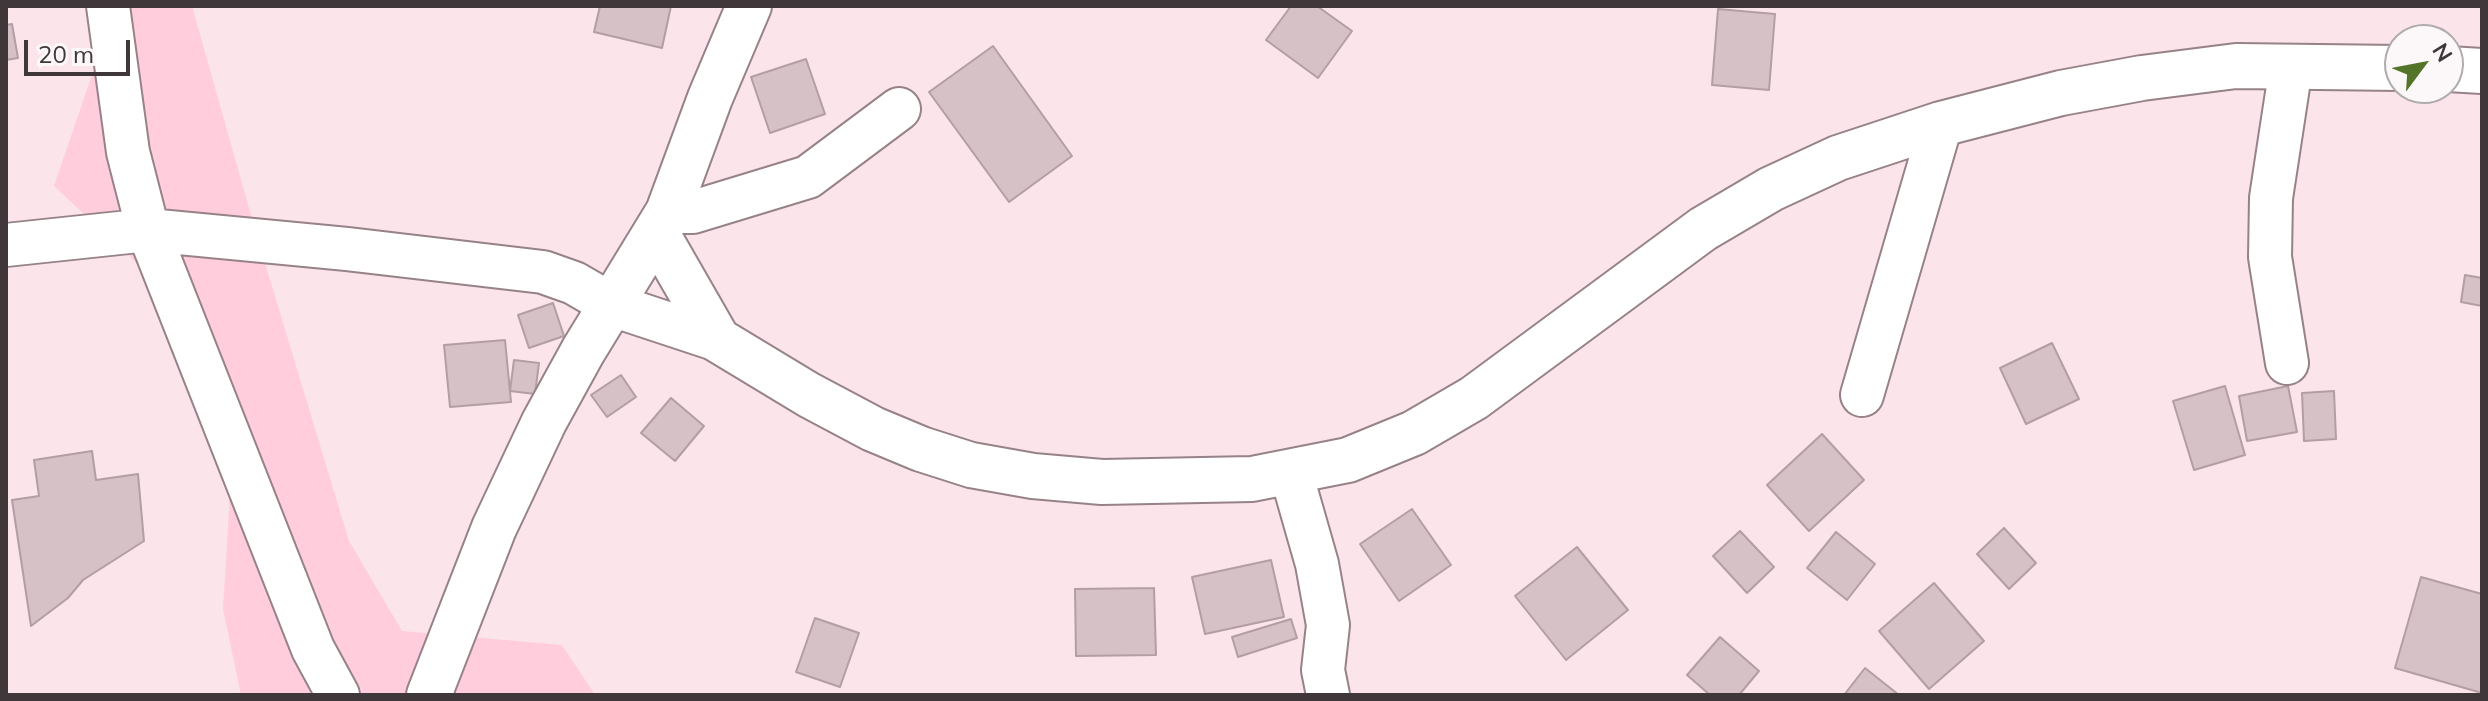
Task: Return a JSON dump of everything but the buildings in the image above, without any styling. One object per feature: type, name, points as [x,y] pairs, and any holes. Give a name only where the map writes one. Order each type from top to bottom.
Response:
[{"type":"street","points":[[108,6],[128,152],[148,230],[313,649],[338,695]]},
{"type":"street","points":[[429,695],[494,528],[544,422],[583,351],[662,222],[749,6]]},
{"type":"street","points":[[6,245],[148,230],[543,272],[574,283],[612,305],[718,340],[873,429],[971,465],[1033,476],[1102,482],[1237,479],[1291,473],[1348,460],[1414,433],[1474,398],[1640,274],[1717,221],[1771,189],[1838,158],[1941,124],[2061,93],[2142,78],[2236,66],[2384,68]]},
{"type":"street","points":[[2287,363],[2270,257],[2271,198],[2291,67]]},
{"type":"street","points":[[662,222],[808,177],[899,109]]},
{"type":"street","points":[[1862,395],[1941,124]]},
{"type":"street","points":[[662,222],[718,340]]},
{"type":"street","points":[[1291,473],[1317,564],[1328,625],[1323,670],[1328,695]]},
{"type":"shaded area","points":[[107,6],[192,6],[258,240],[349,541],[402,631],[562,645],[595,695],[241,695],[223,609],[233,444],[175,299],[54,186],[110,22]]}]
